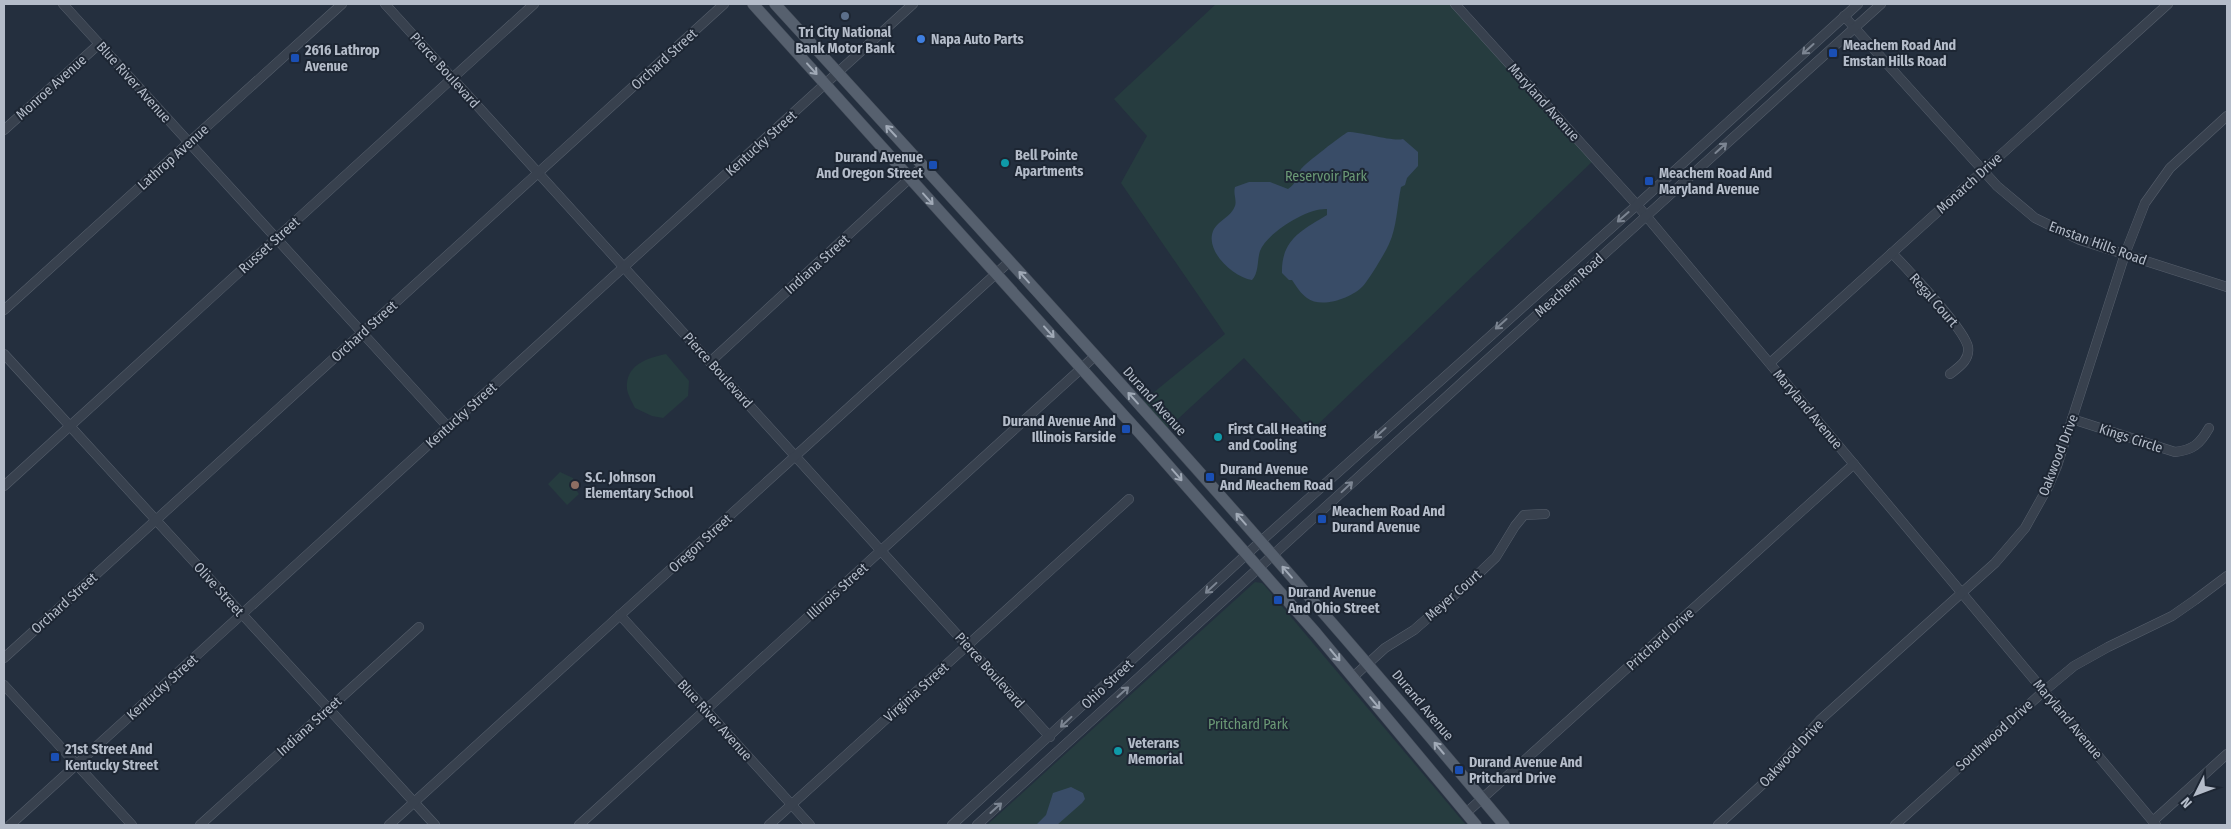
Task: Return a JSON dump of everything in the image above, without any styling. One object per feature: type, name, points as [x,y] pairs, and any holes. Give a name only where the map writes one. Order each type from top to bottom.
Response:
[{"type":"main road","points":[[753,4],[1082,368],[1247,555],[1353,677],[1476,825]]},
{"type":"main road","name":"Durand Avenue","points":[[775,4],[1010,261],[1273,556],[1367,663],[1504,825]]},
{"type":"street","name":"Blue River Avenue","points":[[63,4],[448,427]]},
{"type":"street","name":"Lathrop Avenue","points":[[4,310],[342,4]]},
{"type":"street","name":"Pierce Boulevard","points":[[385,4],[1050,736]]},
{"type":"street","name":"Russet Street","points":[[4,486],[534,4]]},
{"type":"street","name":"Orchard Street","points":[[4,658],[724,4]]},
{"type":"street","name":"Kentucky Street","points":[[10,825],[913,4]]},
{"type":"street","name":"Meachem Road","points":[[1260,542],[1553,278],[1637,205],[1858,4]]},
{"type":"street","name":"Meachem Road","points":[[1258,569],[1881,4]]},
{"type":"street","name":"Monarch Drive","points":[[1770,363],[2168,4]]},
{"type":"street","name":"Maryland Avenue","points":[[1461,6],[1637,205],[2154,823]]},
{"type":"street","name":"Emstan Hills Road","points":[[1844,16],[2009,198],[2042,222],[2065,234],[2227,287]]},
{"type":"street","name":"Monroe Avenue","points":[[4,130],[99,44]]},
{"type":"street","points":[[1745,106],[1755,117]]},
{"type":"street","name":"Oakwood Drive","points":[[1718,825],[1766,781],[1820,720],[1994,564],[2025,528],[2048,487],[2145,203],[2161,179],[2180,158],[2227,116]]},
{"type":"street","name":"Indiana Street","points":[[710,362],[923,166]]},
{"type":"street","name":"Regal Court","points":[[1892,253],[1960,330],[1968,346],[1967,356],[1962,365],[1950,374]]},
{"type":"street","name":"Oregon Street","points":[[389,825],[1010,261]]},
{"type":"street","points":[[1553,278],[1564,290]]},
{"type":"street","name":"Olive Street","points":[[4,354],[435,825]]},
{"type":"street","name":"Illinois Street","points":[[579,825],[1095,356]]},
{"type":"street","points":[[1456,366],[1467,378]]},
{"type":"street","name":"Kings Circle","points":[[2072,419],[2175,452],[2189,450],[2203,438],[2209,428]]},
{"type":"street","points":[[1366,447],[1378,459]]},
{"type":"street","name":"Pritchard Drive","points":[[1466,813],[1854,464]]},
{"type":"street","name":"Virginia Street","points":[[769,825],[1129,499]]},
{"type":"street","name":"Meyer Court","points":[[1353,677],[1385,648],[1414,630],[1476,576],[1496,557],[1524,515],[1545,514]]},
{"type":"street","name":"Ohio Street","points":[[952,825],[1260,542]]},
{"type":"street","name":"Ohio Street","points":[[977,825],[1258,569]]},
{"type":"street","name":"Southwood Drive","points":[[1895,825],[2044,690],[2091,656],[2172,616],[2227,576]]},
{"type":"street","name":"Blue River Avenue","points":[[620,616],[810,825]]},
{"type":"street","name":"Indiana Street","points":[[200,825],[419,627]]},
{"type":"street","points":[[4,685],[132,825]]},
{"type":"street","points":[[2154,823],[2227,754]]},
{"type":"green space","name":"Reservoir Park","points":[[1216,4],[1455,4],[1595,159],[1311,431],[1244,358],[1167,429],[1142,402],[1225,334],[1121,183],[1147,136],[1114,99]]},
{"type":"green space","points":[[666,354],[689,381],[688,396],[663,418],[652,416],[635,408],[627,389],[627,381],[633,368],[652,358]]},
{"type":"green space","points":[[560,472],[573,478],[579,494],[567,505],[548,484]]},
{"type":"green space","name":"Pritchard Park","points":[[1255,582],[1262,583],[1265,586],[1466,825],[987,825]]},
{"type":"water","points":[[1348,132],[1403,139],[1418,152],[1418,166],[1407,178],[1405,185],[1401,187],[1392,237],[1363,286],[1352,294],[1336,301],[1313,301],[1305,296],[1292,280],[1289,280],[1282,273],[1285,252],[1289,244],[1302,231],[1327,215],[1327,209],[1309,212],[1289,222],[1271,236],[1260,251],[1257,270],[1252,280],[1236,274],[1216,254],[1212,237],[1216,226],[1231,213],[1235,206],[1235,187],[1249,182],[1270,182],[1288,189],[1295,182],[1304,166]]},
{"type":"water","points":[[1071,787],[1083,793],[1085,799],[1082,803],[1057,825],[1036,825],[1046,815],[1053,793]]},
{"type":"place","name":"Tri City National Bank Motor Bank","points":[[845,16]]},
{"type":"place","name":"Napa Auto Parts","points":[[921,39]]},
{"type":"place","name":"Meachem Road And Emstan Hills Road","points":[[1833,53]]},
{"type":"place","name":"2616 Lathrop Avenue","points":[[295,58]]},
{"type":"place","name":"Bell Pointe Apartments","points":[[1005,163]]},
{"type":"place","name":"Durand Avenue And Oregon Street","points":[[933,165]]},
{"type":"place","name":"Meachem Road And Maryland Avenue","points":[[1649,181]]},
{"type":"place","name":"Durand Avenue And Illinois Farside","points":[[1126,429]]},
{"type":"place","name":"First Call Heating and Cooling","points":[[1218,437]]},
{"type":"place","name":"Durand Avenue And Meachem Road","points":[[1210,477]]},
{"type":"place","name":"S.C. Johnson Elementary School","points":[[575,485]]},
{"type":"place","name":"Meachem Road And Durand Avenue","points":[[1322,519]]},
{"type":"place","name":"Durand Avenue And Ohio Street","points":[[1278,600]]},
{"type":"place","name":"Veterans Memorial","points":[[1118,751]]},
{"type":"place","name":"21st Street And Kentucky Street","points":[[55,757]]},
{"type":"place","name":"Durand Avenue And Pritchard Drive","points":[[1459,770]]}]
